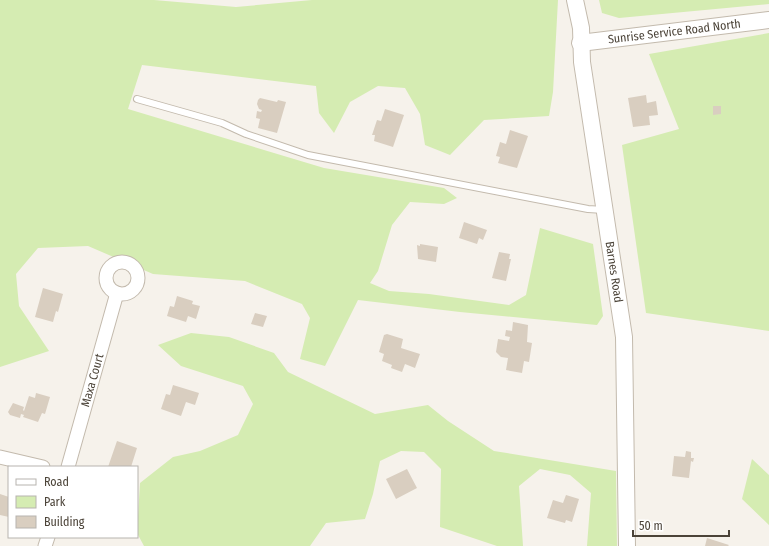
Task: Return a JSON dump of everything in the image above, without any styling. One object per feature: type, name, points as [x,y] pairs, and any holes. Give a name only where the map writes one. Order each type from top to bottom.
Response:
[{"type":"street","name":"Barnes Road","points":[[575,0],[581,28],[580,43],[624,337],[627,546]]},
{"type":"street","name":"Sunrise Service Road North","points":[[580,43],[769,20]]},
{"type":"street","name":"Maxa Court","points":[[68,466],[117,294]]},
{"type":"street","points":[[0,457],[39,466]]},
{"type":"lane","points":[[137,99],[222,123],[246,134],[308,155],[588,209],[604,210]]},
{"type":"green space","points":[[0,0],[154,0],[236,7],[312,0],[558,0],[553,92],[549,116],[484,120],[450,155],[425,145],[420,114],[405,88],[378,86],[350,102],[334,133],[319,113],[316,86],[142,65],[128,109],[324,168],[444,188],[457,198],[444,204],[410,202],[392,225],[378,271],[370,283],[389,291],[429,294],[509,305],[526,295],[540,228],[593,244],[603,316],[597,325],[460,312],[358,300],[325,366],[300,359],[310,318],[302,304],[245,281],[153,274],[88,246],[38,248],[16,274],[19,306],[49,351],[0,367]]},
{"type":"green space","points":[[599,0],[769,0],[769,4],[619,18],[602,13]]},
{"type":"green space","points":[[769,33],[769,331],[646,313],[622,145],[679,129],[649,54]]},
{"type":"green space","points":[[191,333],[229,337],[274,353],[288,372],[375,414],[428,405],[448,421],[494,451],[616,471],[617,546],[587,546],[591,493],[570,475],[540,469],[519,486],[523,546],[497,546],[440,527],[441,469],[424,452],[401,451],[380,461],[373,494],[365,519],[326,523],[310,546],[144,546],[138,535],[140,483],[173,457],[200,451],[238,435],[253,404],[243,386],[181,366],[158,345]]},
{"type":"green space","points":[[752,459],[769,475],[769,525],[742,499]]},
{"type":"building","points":[[646,95],[647,103],[656,101],[658,115],[649,116],[650,125],[633,127],[628,98]]},
{"type":"building","points":[[260,98],[277,102],[278,100],[286,102],[277,133],[258,128],[260,119],[256,118],[257,111],[261,112],[262,110],[259,109],[257,104]]},
{"type":"building","points":[[713,106],[721,106],[721,114],[713,115]]},
{"type":"building","points":[[385,109],[404,115],[393,147],[374,141],[375,135],[372,135],[377,120],[381,121]]},
{"type":"building","points":[[510,130],[528,136],[517,168],[498,163],[500,157],[496,156],[500,142],[506,144]]},
{"type":"building","points":[[464,222],[487,230],[483,240],[479,238],[477,244],[459,238]]},
{"type":"building","points":[[420,244],[438,247],[436,262],[418,259],[417,245],[420,246]]},
{"type":"building","points":[[499,252],[510,254],[509,259],[511,259],[506,281],[492,278]]},
{"type":"building","points":[[43,288],[63,294],[58,312],[56,311],[53,322],[35,317]]},
{"type":"building","points":[[177,296],[193,301],[192,304],[200,306],[196,319],[188,316],[186,322],[167,316],[170,306],[174,307]]},
{"type":"building","points":[[255,313],[267,316],[263,327],[251,324]]},
{"type":"building","points":[[513,322],[528,325],[527,342],[532,343],[529,362],[524,361],[522,373],[506,370],[508,358],[501,357],[496,352],[498,339],[509,341],[510,337],[505,336],[506,330],[512,331]]},
{"type":"building","points":[[387,334],[403,339],[401,348],[420,354],[415,368],[405,364],[402,372],[391,368],[392,365],[382,361],[384,354],[379,352],[384,335]]},
{"type":"building","points":[[173,385],[199,393],[195,405],[186,402],[181,416],[161,409],[166,394],[170,395]]},
{"type":"building","points":[[36,393],[50,397],[45,414],[42,413],[38,422],[23,417],[24,415],[21,414],[20,418],[10,415],[8,412],[13,403],[24,407],[24,411],[29,396],[35,398]]},
{"type":"building","points":[[117,441],[137,448],[131,466],[108,466]]},
{"type":"building","points":[[686,451],[691,452],[691,458],[694,458],[693,462],[691,461],[689,478],[672,476],[674,456],[685,457]]},
{"type":"building","points":[[407,469],[417,488],[396,499],[386,479]]},
{"type":"building","points":[[0,494],[8,497],[8,517],[0,515]]},
{"type":"building","points":[[566,495],[579,499],[572,522],[566,520],[565,523],[547,518],[553,500],[563,503]]},
{"type":"building","points":[[707,538],[729,545],[705,546]]}]
